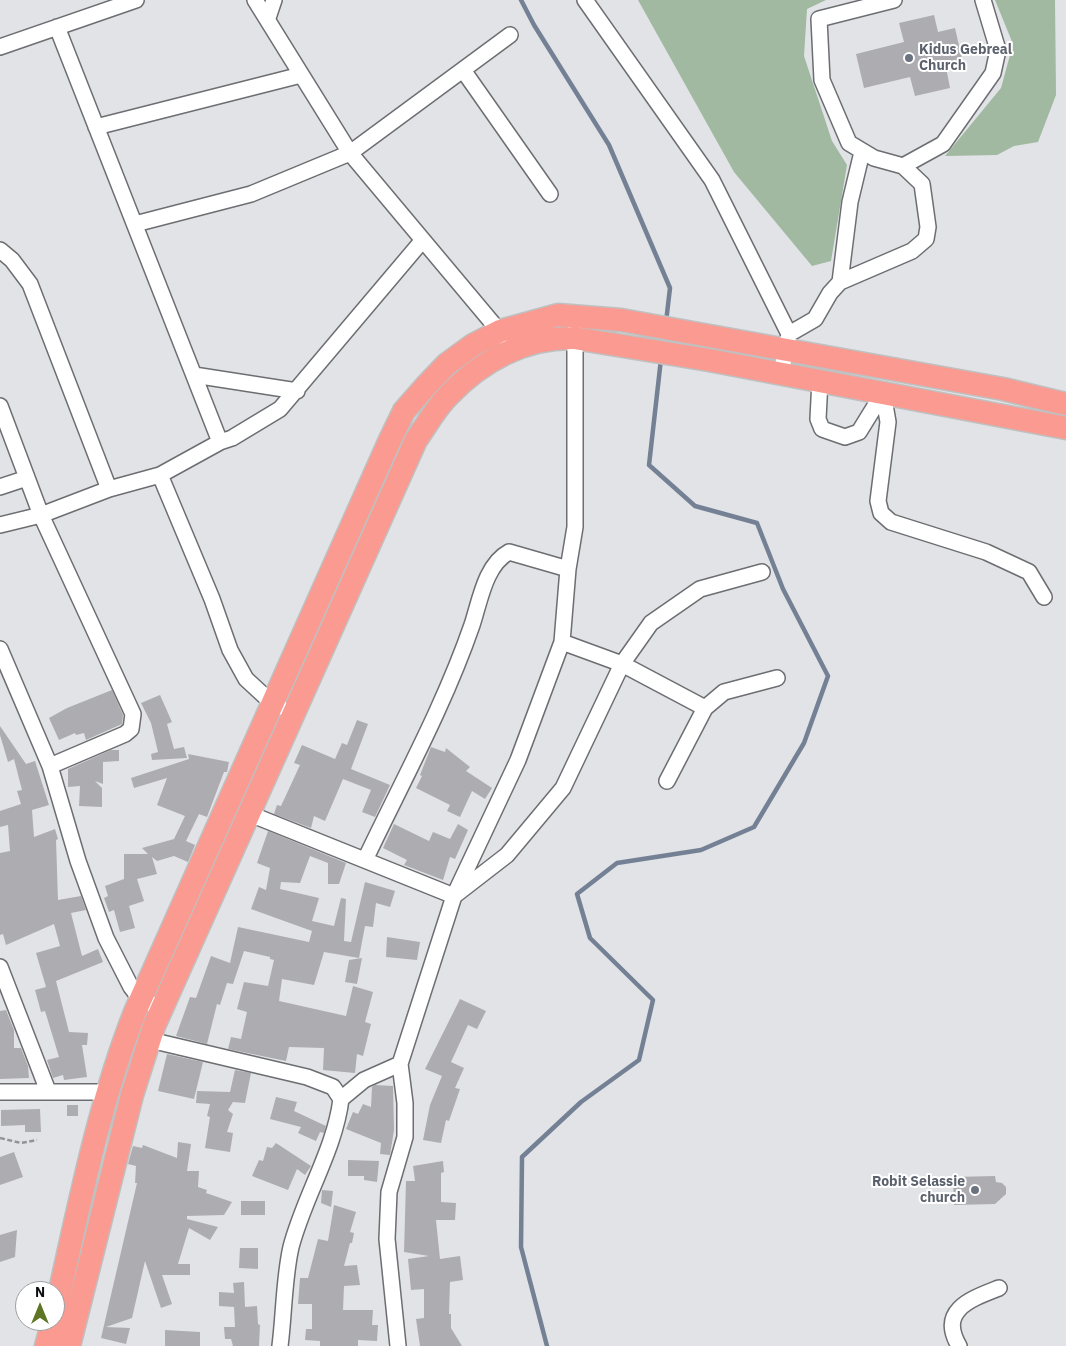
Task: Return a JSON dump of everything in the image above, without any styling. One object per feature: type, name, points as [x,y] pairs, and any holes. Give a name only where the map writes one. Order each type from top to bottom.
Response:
[{"type":"highway","points":[[65,1301],[70,1295],[132,1095],[162,1008],[416,440],[447,397],[481,367],[507,340],[558,315],[621,320],[715,336],[788,342],[1066,404]]},
{"type":"highway","points":[[69,1346],[70,1295],[108,1092],[119,1052],[140,1000],[404,411],[447,364],[473,345],[507,340],[574,338],[820,380],[882,394],[1066,428]]},
{"type":"highway","points":[[46,1346],[50,1331]]},
{"type":"street","points":[[0,47],[117,3],[136,0]]},
{"type":"street","points":[[256,0],[350,153],[507,340]]},
{"type":"street","points":[[268,18],[274,0]]},
{"type":"street","points":[[585,0],[712,180],[788,342]]},
{"type":"street","points":[[596,16],[598,0]]},
{"type":"street","points":[[781,373],[788,342],[815,319],[830,293],[840,282],[912,251],[926,239],[928,227],[922,184],[903,166],[874,158],[849,143],[822,80],[819,19],[894,0]]},
{"type":"street","points":[[903,166],[943,144],[993,73],[998,50],[983,0]]},
{"type":"street","points":[[57,27],[220,442]]},
{"type":"street","points":[[135,224],[251,194],[350,153],[510,35]]},
{"type":"street","points":[[463,70],[550,194]]},
{"type":"street","points":[[96,127],[301,75]]},
{"type":"street","points":[[840,282],[850,202],[862,152]]},
{"type":"street","points":[[0,525],[41,515],[109,489],[160,475],[220,442],[232,438],[280,409],[422,241]]},
{"type":"street","points":[[0,250],[12,260],[30,284],[109,489]]},
{"type":"street","points":[[398,1346],[387,1239],[390,1192],[405,1137],[405,1103],[400,1064],[454,896],[518,760],[562,642],[568,569],[575,527],[575,316]]},
{"type":"street","points":[[194,376],[297,391]]},
{"type":"street","points":[[820,380],[818,419],[822,429],[845,436],[859,432],[882,394]]},
{"type":"street","points":[[882,394],[888,422],[878,501],[881,513],[890,522],[986,552],[1029,572],[1044,597]]},
{"type":"street","points":[[0,406],[41,515],[132,714],[133,723],[131,729],[125,734],[50,766]]},
{"type":"street","points":[[160,475],[212,599],[230,650],[246,679],[274,704],[294,714]]},
{"type":"street","points":[[0,487],[28,478]]},
{"type":"street","points":[[364,860],[455,672],[490,573],[500,557],[509,552],[568,569]]},
{"type":"street","points":[[454,896],[506,854],[563,788],[622,664],[651,622],[700,589],[762,572]]},
{"type":"street","points":[[562,642],[622,664],[705,708]]},
{"type":"street","points":[[0,649],[50,766],[78,862],[106,938],[131,987],[140,1000],[162,1008]]},
{"type":"street","points":[[667,781],[705,708],[724,692],[777,678]]},
{"type":"street","points":[[250,814],[454,896]]},
{"type":"street","points":[[0,967],[48,1091]]},
{"type":"street","points":[[150,1040],[307,1077],[333,1087],[341,1099],[338,1121],[307,1196],[291,1248],[280,1346]]},
{"type":"street","points":[[341,1099],[364,1080],[400,1064]]},
{"type":"street","points":[[0,1092],[108,1092]]},
{"type":"street","points":[[960,1346],[954,1337],[951,1323],[956,1310],[980,1296],[999,1288]]},
{"type":"path","points":[[0,1138],[21,1143],[37,1140]]},
{"type":"green space","points":[[638,0],[826,0],[807,9],[804,56],[832,141],[847,165],[831,261],[812,266],[734,172]]},
{"type":"green space","points":[[995,0],[1055,0],[1056,95],[1038,142],[1014,146],[997,155],[945,156],[1001,88],[1013,44]]},
{"type":"building","name":"Kidus Gebreal Church","points":[[934,15],[938,32],[955,28],[963,63],[946,67],[950,88],[915,96],[910,77],[864,88],[856,54],[904,42],[899,23]]},
{"type":"building","points":[[112,690],[123,715],[122,724],[86,740],[84,733],[76,735],[75,733],[59,740],[49,718],[67,708]]},
{"type":"building","points":[[160,695],[172,722],[167,724],[174,749],[184,747],[187,758],[152,760],[151,754],[158,752],[151,723],[141,703]]},
{"type":"building","points":[[357,720],[368,724],[351,769],[390,785],[375,817],[362,812],[371,790],[343,779],[325,821],[314,816],[311,828],[274,814],[277,805],[281,806],[300,765],[294,763],[302,745],[335,759],[342,743],[347,745]]},
{"type":"building","points":[[0,726],[26,764],[35,761],[49,805],[32,810],[34,837],[55,829],[58,839],[56,840],[58,900],[81,896],[86,910],[71,913],[82,956],[98,949],[103,962],[56,981],[69,1032],[88,1033],[87,1045],[82,1045],[87,1077],[64,1080],[63,1075],[53,1078],[47,1060],[59,1057],[45,1011],[41,1012],[35,990],[46,987],[36,953],[60,946],[54,924],[6,945],[3,934],[0,935],[0,853],[10,851],[8,825],[0,827],[0,811],[21,804],[17,791],[22,790],[14,759],[8,762],[0,735]]},
{"type":"building","points":[[431,747],[445,752],[446,748],[470,767],[466,771],[492,788],[485,799],[472,791],[460,817],[447,811],[450,805],[416,788],[422,776],[420,775]]},
{"type":"building","points":[[111,750],[119,750],[119,761],[103,762],[103,784],[95,781],[102,788],[102,807],[79,806],[80,786],[68,787],[68,769]]},
{"type":"building","points":[[188,754],[229,762],[227,772],[224,772],[207,817],[199,814],[186,841],[195,845],[188,862],[174,856],[157,861],[152,857],[157,874],[137,879],[144,901],[129,906],[135,928],[120,932],[114,910],[109,912],[104,898],[108,896],[105,886],[124,879],[124,854],[148,854],[142,848],[174,839],[185,816],[157,805],[167,778],[134,788],[131,778],[189,759]]},
{"type":"building","points":[[394,824],[429,841],[433,832],[450,839],[458,824],[468,830],[455,859],[450,857],[443,880],[404,865],[407,860],[383,848]]},
{"type":"building","points":[[268,831],[346,863],[339,884],[328,884],[328,863],[310,856],[300,883],[281,882],[280,889],[319,898],[312,921],[334,926],[341,898],[346,899],[344,941],[351,942],[365,882],[395,891],[390,907],[376,903],[373,927],[365,926],[359,958],[324,952],[314,985],[282,979],[279,1001],[346,1016],[353,986],[373,992],[365,1022],[371,1024],[363,1056],[357,1054],[355,1073],[323,1070],[324,1048],[289,1047],[286,1061],[228,1049],[231,1037],[241,1039],[247,1012],[237,1009],[244,982],[268,986],[274,960],[270,959],[270,957],[244,951],[233,984],[227,983],[220,1005],[217,1004],[207,1044],[176,1036],[190,997],[196,998],[211,956],[230,963],[238,927],[309,942],[312,931],[251,909],[259,887],[266,890],[270,868],[257,863]]},
{"type":"building","points":[[387,937],[420,942],[417,960],[386,957]]},
{"type":"building","points":[[362,958],[357,984],[345,982],[349,960]]},
{"type":"building","points":[[460,999],[486,1011],[477,1029],[468,1025],[451,1062],[464,1068],[455,1088],[460,1089],[449,1121],[446,1120],[441,1143],[423,1140],[430,1105],[442,1076],[425,1069]]},
{"type":"building","points":[[6,1010],[14,1030],[14,1048],[21,1048],[28,1066],[29,1078],[0,1079],[0,1011]]},
{"type":"building","points":[[167,1054],[203,1062],[194,1099],[158,1091]]},
{"type":"building","points":[[235,1070],[251,1073],[245,1103],[233,1102],[228,1110],[233,1114],[227,1132],[233,1133],[230,1152],[205,1148],[210,1117],[207,1116],[210,1104],[196,1103],[197,1091],[230,1092]]},
{"type":"building","points":[[375,1085],[393,1086],[394,1130],[390,1155],[380,1154],[381,1143],[346,1129],[353,1112],[358,1114],[363,1104],[371,1107],[372,1087]]},
{"type":"building","points":[[276,1097],[297,1102],[294,1111],[326,1126],[324,1133],[320,1132],[316,1141],[298,1133],[301,1127],[270,1119]]},
{"type":"building","points":[[67,1105],[78,1105],[78,1116],[67,1116]]},
{"type":"building","points":[[40,1109],[41,1132],[25,1132],[25,1125],[1,1126],[1,1110]]},
{"type":"building","points":[[178,1142],[191,1144],[187,1171],[199,1171],[198,1187],[207,1190],[206,1193],[232,1202],[224,1215],[187,1216],[187,1219],[218,1227],[210,1240],[189,1228],[178,1264],[190,1264],[190,1275],[162,1275],[172,1304],[161,1308],[145,1261],[132,1318],[106,1327],[130,1328],[126,1344],[101,1338],[137,1183],[135,1183],[136,1166],[128,1164],[133,1146],[142,1148],[143,1145],[177,1158]]},
{"type":"building","points":[[276,1143],[311,1166],[305,1175],[297,1169],[288,1190],[252,1176],[259,1160],[263,1161],[267,1147],[272,1148]]},
{"type":"building","points":[[14,1152],[23,1177],[0,1185],[0,1157]]},
{"type":"building","points":[[348,1160],[379,1161],[377,1182],[364,1180],[364,1176],[348,1176]]},
{"type":"building","points":[[443,1161],[444,1172],[441,1173],[441,1202],[456,1203],[455,1220],[436,1220],[440,1259],[460,1256],[463,1280],[450,1282],[449,1314],[451,1314],[451,1328],[462,1346],[420,1346],[416,1319],[424,1318],[424,1289],[411,1290],[408,1259],[429,1256],[404,1252],[406,1181],[415,1181],[413,1166]]},
{"type":"building","name":"Robit Selassie church","points":[[995,1176],[996,1182],[1002,1183],[1006,1187],[1006,1194],[995,1204],[954,1205],[953,1177]]},
{"type":"building","points":[[322,1190],[333,1191],[331,1207],[321,1203]]},
{"type":"building","points":[[241,1201],[265,1201],[265,1215],[241,1215]]},
{"type":"building","points":[[334,1205],[356,1212],[350,1232],[354,1233],[352,1243],[350,1243],[344,1266],[357,1265],[360,1285],[344,1286],[343,1310],[373,1310],[372,1325],[378,1325],[377,1341],[358,1340],[358,1346],[320,1346],[320,1341],[305,1340],[306,1329],[312,1329],[312,1304],[298,1304],[300,1278],[308,1278],[318,1239],[328,1241]]},
{"type":"building","points":[[17,1230],[15,1257],[0,1262],[0,1235]]},
{"type":"building","points":[[240,1248],[258,1248],[258,1269],[239,1268]]},
{"type":"building","points":[[244,1282],[245,1307],[257,1306],[258,1324],[260,1325],[259,1346],[233,1346],[231,1339],[225,1339],[224,1327],[235,1327],[234,1307],[219,1306],[219,1292],[234,1293],[233,1283]]},
{"type":"building","points":[[165,1330],[200,1332],[200,1346],[165,1346]]},
{"type":"waterway","points":[[521,0],[534,25],[609,145],[670,288],[666,322]]},
{"type":"waterway","points":[[547,1346],[521,1247],[522,1157],[581,1102],[639,1060],[653,1000],[590,938],[577,894],[617,863],[701,850],[754,827],[804,743],[828,676],[783,589],[757,523],[695,506],[649,465],[661,359]]},
{"type":"place","name":"Kidus Gebreal Church","points":[[909,58]]},
{"type":"place","name":"Robit Selassie church","points":[[975,1190]]}]
